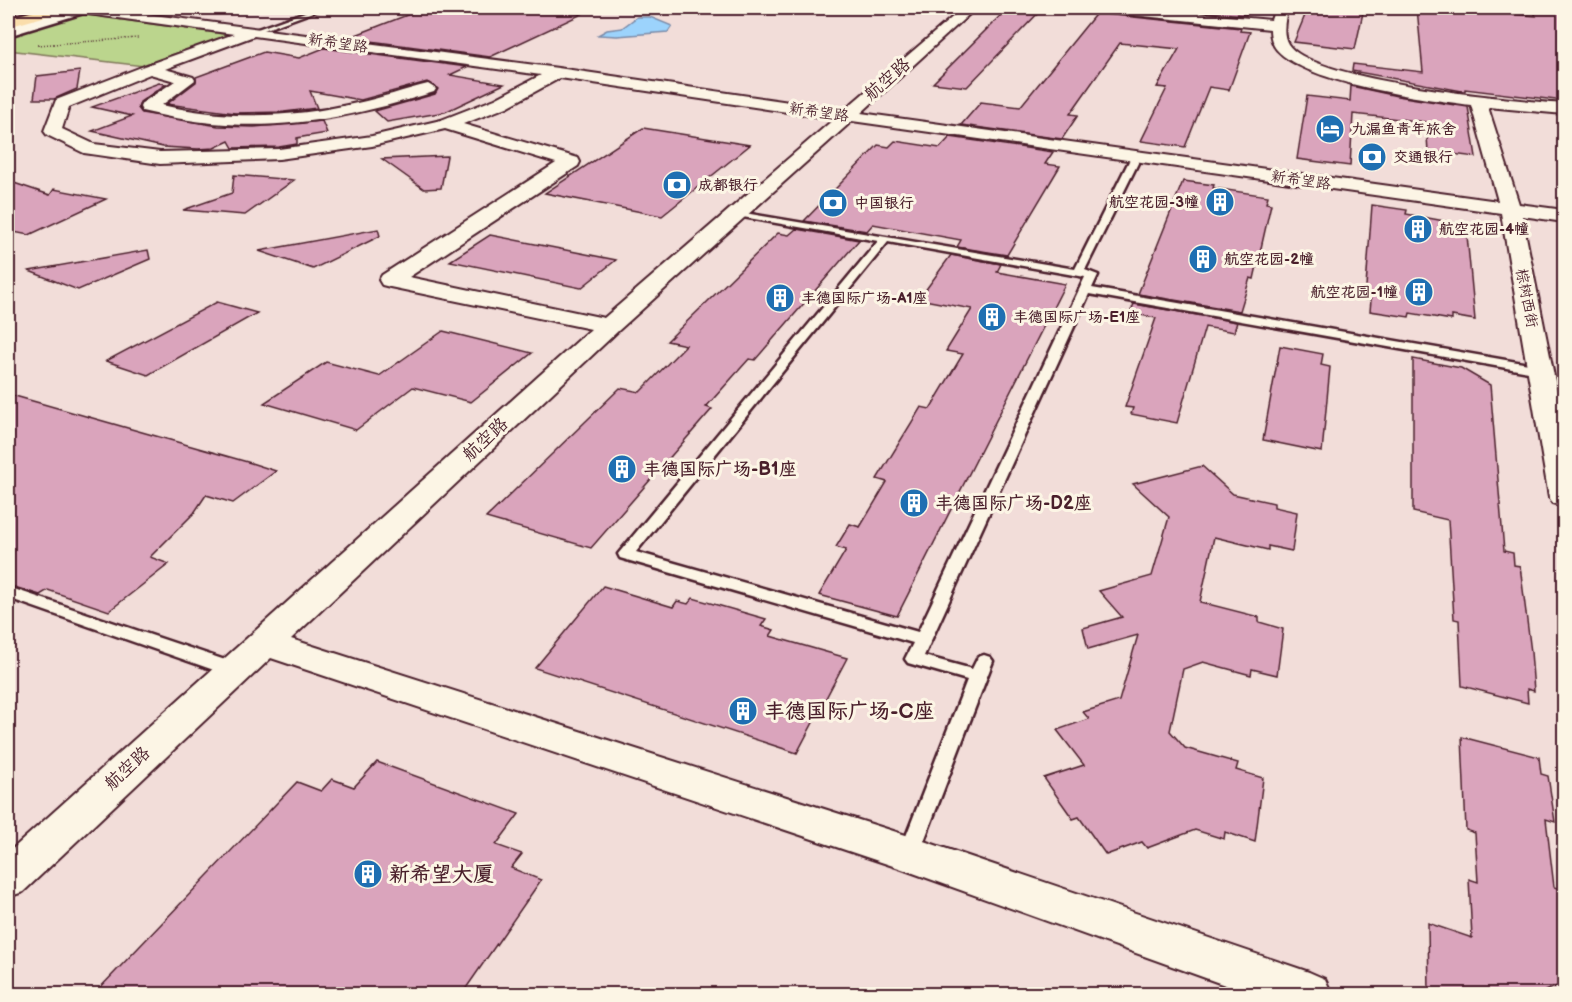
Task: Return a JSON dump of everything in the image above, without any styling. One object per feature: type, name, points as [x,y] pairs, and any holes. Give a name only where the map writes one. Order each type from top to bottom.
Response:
[{"type":"highway","points":[[8,12],[24,8]]},
{"type":"highway","points":[[8,20],[43,8]]},
{"type":"highway","points":[[8,20],[59,8]]},
{"type":"main road","points":[[8,20],[50,8]]},
{"type":"main road","points":[[8,31],[80,8]]},
{"type":"street","name":"新希望路","points":[[80,8],[558,73],[845,116],[1564,216]]},
{"type":"street","name":"航空路","points":[[8,879],[609,326],[970,8]]},
{"type":"street","points":[[1104,8],[1277,25]]},
{"type":"street","points":[[1281,8],[1276,31],[1282,49],[1312,68],[1347,78],[1478,101],[1564,109]]},
{"type":"street","points":[[256,31],[149,69],[62,104],[53,131],[90,149],[160,158],[279,154],[372,141],[446,124],[501,103],[558,73]]},
{"type":"street","points":[[149,69],[187,80],[148,107],[186,117],[247,122],[345,112],[370,107],[428,89]]},
{"type":"street","name":"棕树西街","points":[[1478,101],[1510,208],[1564,497]]},
{"type":"street","points":[[345,112],[372,141]]},
{"type":"street","points":[[446,124],[571,162],[390,280],[609,326]]},
{"type":"street","points":[[264,643],[909,854],[1309,994]]},
{"type":"lane","points":[[256,31],[321,8]]},
{"type":"lane","points":[[1078,273],[1136,157]]},
{"type":"lane","points":[[737,213],[1092,275],[914,659],[981,669],[909,854]]},
{"type":"lane","points":[[885,238],[626,554],[923,640]]},
{"type":"lane","points":[[1085,290],[1540,370]]},
{"type":"lane","points":[[8,592],[234,670]]},
{"type":"path","points":[[30,45],[145,37]]},
{"type":"green space","points":[[81,14],[237,36],[144,66],[8,50],[8,37]]},
{"type":"water","points":[[637,17],[650,17],[672,26],[668,32],[617,36],[598,35],[607,30],[622,28]]},
{"type":"building","points":[[425,8],[532,8],[582,14],[490,57],[348,38]]},
{"type":"building","points":[[1043,8],[967,87],[933,83],[1002,14]]},
{"type":"building","points":[[1159,8],[1248,8],[1246,15]]},
{"type":"building","points":[[1308,8],[1364,8],[1355,49],[1294,42]]},
{"type":"building","points":[[1417,8],[1536,16],[1532,8],[1564,8],[1564,101],[1465,89],[1462,91],[1352,71],[1353,64],[1423,72]]},
{"type":"building","points":[[1098,11],[1104,14],[1241,28],[1240,31],[1250,32],[1229,90],[1209,87],[1185,147],[1141,141],[1167,88],[1157,87],[1179,49],[1120,43],[1070,114],[1078,115],[1062,139],[961,125],[981,102],[1020,107]]},
{"type":"building","points":[[324,48],[467,67],[450,75],[504,84],[445,112],[387,122],[375,111],[435,94],[438,89],[427,82],[361,100],[310,91],[317,108],[284,112],[235,113],[167,104],[196,82],[196,77],[264,52],[299,58]]},
{"type":"building","points":[[80,71],[77,89],[54,99],[34,99],[37,76]]},
{"type":"building","points":[[159,83],[166,84],[140,102],[138,108],[142,113],[218,126],[254,127],[322,121],[327,133],[297,138],[297,144],[279,147],[233,148],[229,141],[214,148],[198,149],[163,147],[92,131],[132,116],[92,107]]},
{"type":"building","points":[[1351,86],[1468,107],[1476,157],[1428,151],[1426,122],[1353,114],[1350,166],[1297,159],[1307,96],[1350,101]]},
{"type":"building","points":[[643,128],[750,145],[662,216],[545,193]]},
{"type":"building","points":[[950,137],[1053,152],[1045,164],[1060,166],[1007,255],[957,247],[961,240],[873,224],[867,231],[804,221],[878,145],[889,147],[895,141],[940,148]]},
{"type":"building","points":[[447,156],[441,188],[424,189],[382,159]]},
{"type":"building","points":[[234,175],[294,180],[245,215],[183,210],[232,193]]},
{"type":"building","points":[[8,181],[50,195],[54,189],[106,199],[29,235],[8,231]]},
{"type":"building","points":[[1183,181],[1268,196],[1266,203],[1271,204],[1254,279],[1250,278],[1240,311],[1138,294]]},
{"type":"building","points":[[1372,205],[1407,210],[1406,214],[1466,225],[1475,320],[1452,316],[1452,320],[1410,313],[1409,317],[1370,311],[1371,300],[1365,300]]},
{"type":"building","points":[[378,229],[380,236],[313,269],[259,251]]},
{"type":"building","points":[[796,229],[859,240],[755,360],[749,359],[706,407],[712,409],[591,548],[486,518],[620,388],[640,392],[686,345],[667,341],[778,233],[789,235]]},
{"type":"building","points":[[490,235],[616,260],[581,288],[450,261]]},
{"type":"building","points":[[148,250],[150,259],[78,290],[29,271]]},
{"type":"building","name":"丰德国际广场-D2座","points":[[951,255],[1001,264],[997,272],[1065,284],[897,616],[819,595],[846,550],[836,547],[850,524],[860,527],[887,482],[877,479],[921,407],[930,409],[963,354],[946,351],[972,309],[919,299]]},
{"type":"building","points":[[217,302],[257,313],[148,375],[106,361]]},
{"type":"building","points":[[1134,304],[1237,322],[1234,332],[1205,327],[1177,423],[1131,414],[1133,408],[1125,407],[1156,318],[1130,313]]},
{"type":"building","points":[[443,331],[532,353],[471,402],[413,387],[356,430],[264,403],[326,362],[379,376]]},
{"type":"building","points":[[1280,346],[1323,354],[1321,365],[1330,367],[1322,452],[1263,440]]},
{"type":"building","points":[[1413,359],[1461,368],[1490,385],[1504,551],[1513,553],[1514,565],[1520,566],[1531,652],[1534,691],[1527,689],[1528,703],[1462,686],[1459,620],[1454,619],[1448,520],[1413,512]]},
{"type":"building","points":[[8,394],[276,471],[233,503],[206,495],[194,513],[150,557],[169,564],[109,611],[48,590],[40,595],[8,585]]},
{"type":"building","points":[[1202,466],[1233,494],[1274,503],[1274,507],[1297,512],[1292,551],[1268,546],[1268,550],[1214,537],[1200,602],[1259,617],[1259,622],[1283,629],[1277,675],[1252,669],[1251,675],[1203,662],[1183,669],[1170,731],[1185,748],[1238,763],[1236,770],[1263,778],[1255,842],[1225,832],[1224,839],[1195,830],[1147,848],[1142,842],[1106,855],[1079,817],[1073,819],[1044,778],[1084,765],[1057,730],[1089,719],[1083,712],[1119,701],[1138,635],[1088,649],[1083,628],[1122,617],[1099,591],[1152,576],[1169,517],[1133,484]]},
{"type":"building","name":"丰德国际广场-C座","points":[[603,586],[673,607],[677,601],[688,604],[693,598],[766,619],[761,626],[774,630],[770,636],[847,658],[797,753],[535,668]]},
{"type":"building","points":[[1462,737],[1539,757],[1541,774],[1548,776],[1555,822],[1546,819],[1554,887],[1564,890],[1564,983],[1539,994],[1429,994],[1428,923],[1472,938],[1469,879],[1478,882],[1475,833],[1466,830]]},
{"type":"building","name":"新希望大厦","points":[[377,762],[519,814],[496,845],[522,854],[511,868],[541,880],[462,994],[94,994],[297,782],[321,791],[332,779],[354,787]]},
{"type":"place","name":"九漏鱼青年旅舍","points":[[1330,129]]},
{"type":"place","name":"交通银行","points":[[1372,157]]},
{"type":"place","name":"成都银行","points":[[677,185]]},
{"type":"place","name":"航空花园-3幢","points":[[1220,202]]},
{"type":"place","name":"中国银行","points":[[833,203]]},
{"type":"place","name":"航空花园-4幢","points":[[1418,229]]},
{"type":"place","name":"航空花园-2幢","points":[[1203,259]]},
{"type":"place","name":"航空花园-1幢","points":[[1419,292]]},
{"type":"place","name":"丰德国际广场-A1座","points":[[780,298]]},
{"type":"place","name":"丰德国际广场-E1座","points":[[992,317]]},
{"type":"place","name":"丰德国际广场-B1座","points":[[622,469]]},
{"type":"place","name":"丰德国际广场-D2座","points":[[914,503]]},
{"type":"place","name":"丰德国际广场-C座","points":[[743,711]]},
{"type":"place","name":"新希望大厦","points":[[368,874]]}]
